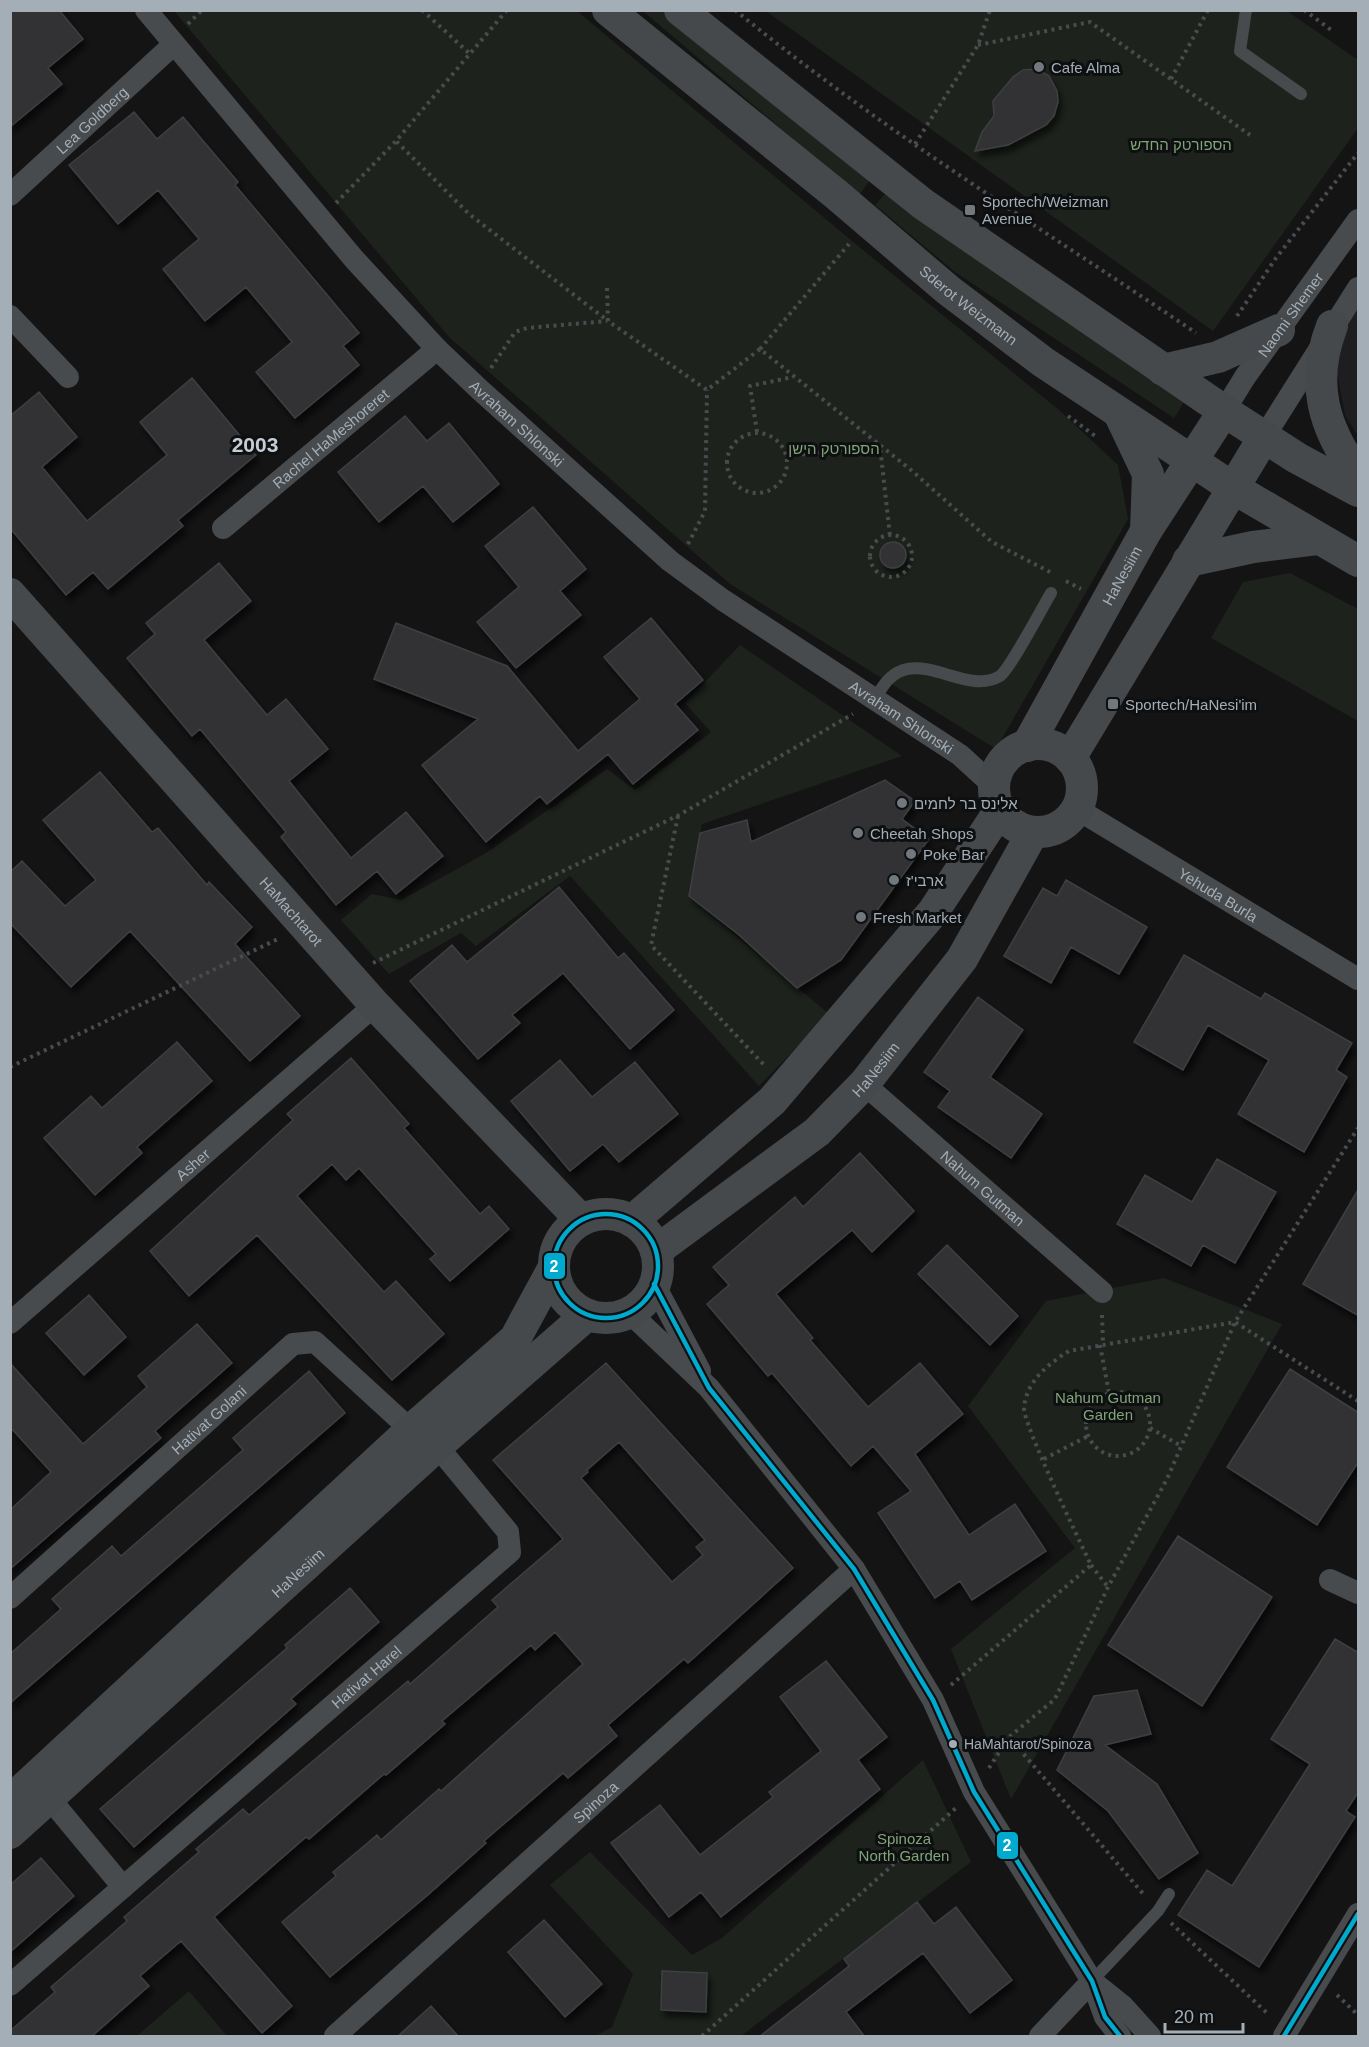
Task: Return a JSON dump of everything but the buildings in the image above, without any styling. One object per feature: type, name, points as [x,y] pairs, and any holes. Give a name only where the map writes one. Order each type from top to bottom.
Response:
[{"type":"street","name":"Avraham Shlonski","points":[[146,10],[177,37],[320,219],[437,350],[479,389],[670,561],[875,701],[960,755],[983,764],[998,787]]},
{"type":"street","name":"Sderot Weizmann","points":[[608,10],[837,195],[948,290],[1042,362],[1233,488],[1317,539],[1359,561]]},
{"type":"street","points":[[680,10],[923,204],[1224,411],[1264,437],[1359,491]]},
{"type":"street","name":"Lea Goldberg","points":[[10,195],[177,37]]},
{"type":"street","name":"Naomi Shemer","points":[[1224,411],[1279,330],[1359,220]]},
{"type":"street","points":[[1070,758],[1332,326],[1359,288]]},
{"type":"street","points":[[10,316],[68,377]]},
{"type":"street","points":[[1332,326],[1322,351],[1321,382],[1325,415],[1333,437],[1359,475]]},
{"type":"street","points":[[1163,370],[1218,357],[1279,330]]},
{"type":"street","name":"Rachel HaMeshoreret","points":[[223,528],[437,350]]},
{"type":"street","name":"HaNesiim","points":[[1027,746],[1146,531],[1224,411]]},
{"type":"street","points":[[1120,415],[1148,474],[1146,531]]},
{"type":"street","points":[[1188,561],[1253,547],[1317,539]]},
{"type":"street","name":"HaMachtarot","points":[[10,594],[375,1005],[581,1220]]},
{"type":"street","points":[[632,1221],[772,1101],[933,912],[998,787],[1009,755],[1027,746],[1041,744],[1054,747],[1070,758],[1080,775],[1082,786],[1077,809],[1069,820],[1059,827],[1033,832],[1008,821],[998,787]]},
{"type":"street","name":"Yehuda Burla","points":[[1077,809],[1359,979]]},
{"type":"street","name":"HaNesiim","points":[[656,1251],[817,1131],[864,1084],[962,959],[1033,832]]},
{"type":"street","name":"Asher","points":[[10,1323],[375,1005]]},
{"type":"street","name":"Nahum Gutman","points":[[864,1084],[1101,1292]]},
{"type":"street","points":[[598,1215],[616,1215],[632,1221],[647,1234],[656,1251],[658,1268],[647,1300],[630,1313],[609,1319],[587,1315],[570,1304],[558,1287],[554,1267],[557,1248],[566,1232],[581,1220],[598,1215]]},
{"type":"street","name":"HaNesiim","points":[[10,1833],[50,1799],[424,1438],[515,1340],[554,1267]]},
{"type":"street","points":[[654,1284],[709,1388]]},
{"type":"street","points":[[630,1313],[709,1388],[854,1569],[933,1700],[974,1792],[1092,1981],[1105,2017],[1120,2037]]},
{"type":"street","name":"HaNesiim","points":[[12,1797],[424,1438],[587,1315]]},
{"type":"street","name":"Hativat Golani","points":[[10,1598],[293,1344],[315,1341],[424,1438]]},
{"type":"street","name":"Hativat Harel","points":[[10,1984],[510,1552],[508,1532],[424,1438]]},
{"type":"street","name":"Spinoza","points":[[335,2037],[854,1569]]},
{"type":"street","points":[[1330,1580],[1359,1593]]},
{"type":"street","points":[[50,1799],[123,1887]]},
{"type":"street","points":[[1285,2034],[1359,1914]]},
{"type":"street","points":[[1040,2037],[1092,1981]]},
{"type":"street","points":[[1092,1981],[1123,2006],[1150,2037]]},
{"type":"lane","points":[[1246,10],[1240,51],[1301,94]]},
{"type":"lane","points":[[875,701],[890,677],[902,670],[932,670],[982,682],[1002,675],[1051,593]]},
{"type":"lane","points":[[1092,1981],[1158,1911],[1169,1894]]},
{"type":"path","points":[[177,37],[202,10]]},
{"type":"path","points":[[422,10],[470,54]]},
{"type":"path","points":[[320,219],[396,141],[507,10]]},
{"type":"path","points":[[735,10],[784,51],[915,144],[1204,338]]},
{"type":"path","points":[[915,144],[978,45],[990,10]]},
{"type":"path","points":[[1171,79],[1208,10]]},
{"type":"path","points":[[1304,10],[1334,32]]},
{"type":"path","points":[[978,45],[1090,22],[1250,135]]},
{"type":"path","points":[[396,141],[469,214],[608,321],[706,390]]},
{"type":"path","points":[[1232,323],[1276,258],[1359,153]]},
{"type":"path","points":[[706,390],[760,349],[852,241]]},
{"type":"path","points":[[607,288],[608,321]]},
{"type":"path","points":[[479,389],[515,332],[527,327],[608,321]]},
{"type":"path","points":[[760,349],[880,446],[992,542],[1105,603]]},
{"type":"path","points":[[757,432],[750,386],[794,376]]},
{"type":"path","points":[[670,561],[684,552],[705,511],[706,390]]},
{"type":"path","points":[[757,432],[776,439],[787,456],[787,466],[779,484],[762,493],[742,490],[728,475],[727,455],[738,438],[757,432]]},
{"type":"path","points":[[787,456],[880,446]]},
{"type":"path","points":[[880,446],[890,536]]},
{"type":"path","points":[[890,536],[904,539],[912,551],[910,566],[900,576],[894,577],[876,571],[871,559],[871,552],[878,541],[890,536]]},
{"type":"path","points":[[348,975],[679,815],[875,701]]},
{"type":"path","points":[[679,815],[651,945],[784,1086]]},
{"type":"path","points":[[10,1067],[305,926]]},
{"type":"path","points":[[702,2037],[974,1792],[1009,1737],[1055,1699],[1108,1587],[1167,1479],[1235,1322],[1359,1128]]},
{"type":"path","points":[[1108,1587],[1091,1565],[1028,1428],[1023,1410],[1028,1390],[1052,1361],[1069,1351],[1235,1322],[1359,1401]]},
{"type":"path","points":[[1100,1345],[1109,1393]]},
{"type":"path","points":[[1109,1393],[1127,1393],[1137,1398],[1149,1416],[1150,1428],[1138,1448],[1118,1456],[1097,1449],[1089,1436],[1086,1419],[1089,1409],[1096,1400],[1109,1393]]},
{"type":"path","points":[[1150,1428],[1181,1446]]},
{"type":"path","points":[[1044,1459],[1089,1436]]},
{"type":"path","points":[[933,1700],[1091,1565]]},
{"type":"path","points":[[1009,1737],[1158,1911],[1285,2034]]},
{"type":"shaded area","points":[[1358,308],[1358,436],[1345,415],[1337,373],[1341,335]]},
{"type":"green space","name":"הספורטק הישן","points":[[174,11],[577,11],[852,241],[1059,410],[1118,465],[1128,519],[996,749],[730,584],[449,337]]},
{"type":"green space","points":[[643,11],[665,11],[873,176],[859,195]]},
{"type":"green space","name":"הספורטק החדש","points":[[766,11],[1287,11],[1358,60],[1358,128],[1213,331]]},
{"type":"green space","points":[[885,194],[923,215],[1187,397],[1174,418],[955,272],[875,205]]},
{"type":"green space","points":[[1290,573],[1358,609],[1358,721],[1211,638],[1243,582]]},
{"type":"green space","points":[[740,645],[902,756],[702,824],[689,896],[829,1014],[759,1086],[570,876],[476,946],[461,933],[389,974],[341,920],[372,894],[401,900],[486,853],[607,769],[635,790],[711,732],[685,703]]},
{"type":"green space","name":"Nahum Gutman Garden","points":[[1164,1278],[1282,1324],[1011,1799],[951,1649],[1075,1548],[968,1406],[1046,1301]]},
{"type":"green space","name":"Spinoza North Garden","points":[[923,1760],[971,1862],[741,2036],[595,2036],[612,2027],[633,1974],[550,1885],[590,1852],[692,1955],[722,1938]]},
{"type":"green space","points":[[189,1991],[227,2036],[137,2036]]},
{"type":"transit line","name":"2","points":[[606,1214],[626,1218],[643,1229],[654,1246],[658,1266],[654,1286],[643,1303],[626,1314],[606,1318],[586,1314],[569,1303],[558,1286],[554,1266],[558,1246],[569,1229],[586,1218],[606,1214]]},
{"type":"transit line","name":"2","points":[[654,1284],[709,1388],[854,1569],[933,1700],[974,1792],[1092,1981],[1105,2017],[1120,2036]]},
{"type":"transit line","name":"2","points":[[1284,2036],[1358,1914]]},
{"type":"place","name":"Cafe Alma","points":[[1039,67]]},
{"type":"place","name":"Sportech/Weizman Avenue","points":[[970,210]]},
{"type":"place","name":"Sportech/HaNesi'im","points":[[1113,704]]},
{"type":"place","name":"אלינס בר לחמים","points":[[902,803]]},
{"type":"place","name":"Cheetah Shops","points":[[858,833]]},
{"type":"place","name":"Poke Bar","points":[[911,854]]},
{"type":"place","name":"ארבי'ז","points":[[894,880]]},
{"type":"place","name":"Fresh Market","points":[[861,917]]},
{"type":"place","name":"HaMahtarot/Spinoza","points":[[953,1744]]},
{"type":"district","name":"2003","points":[[255,444]]}]
